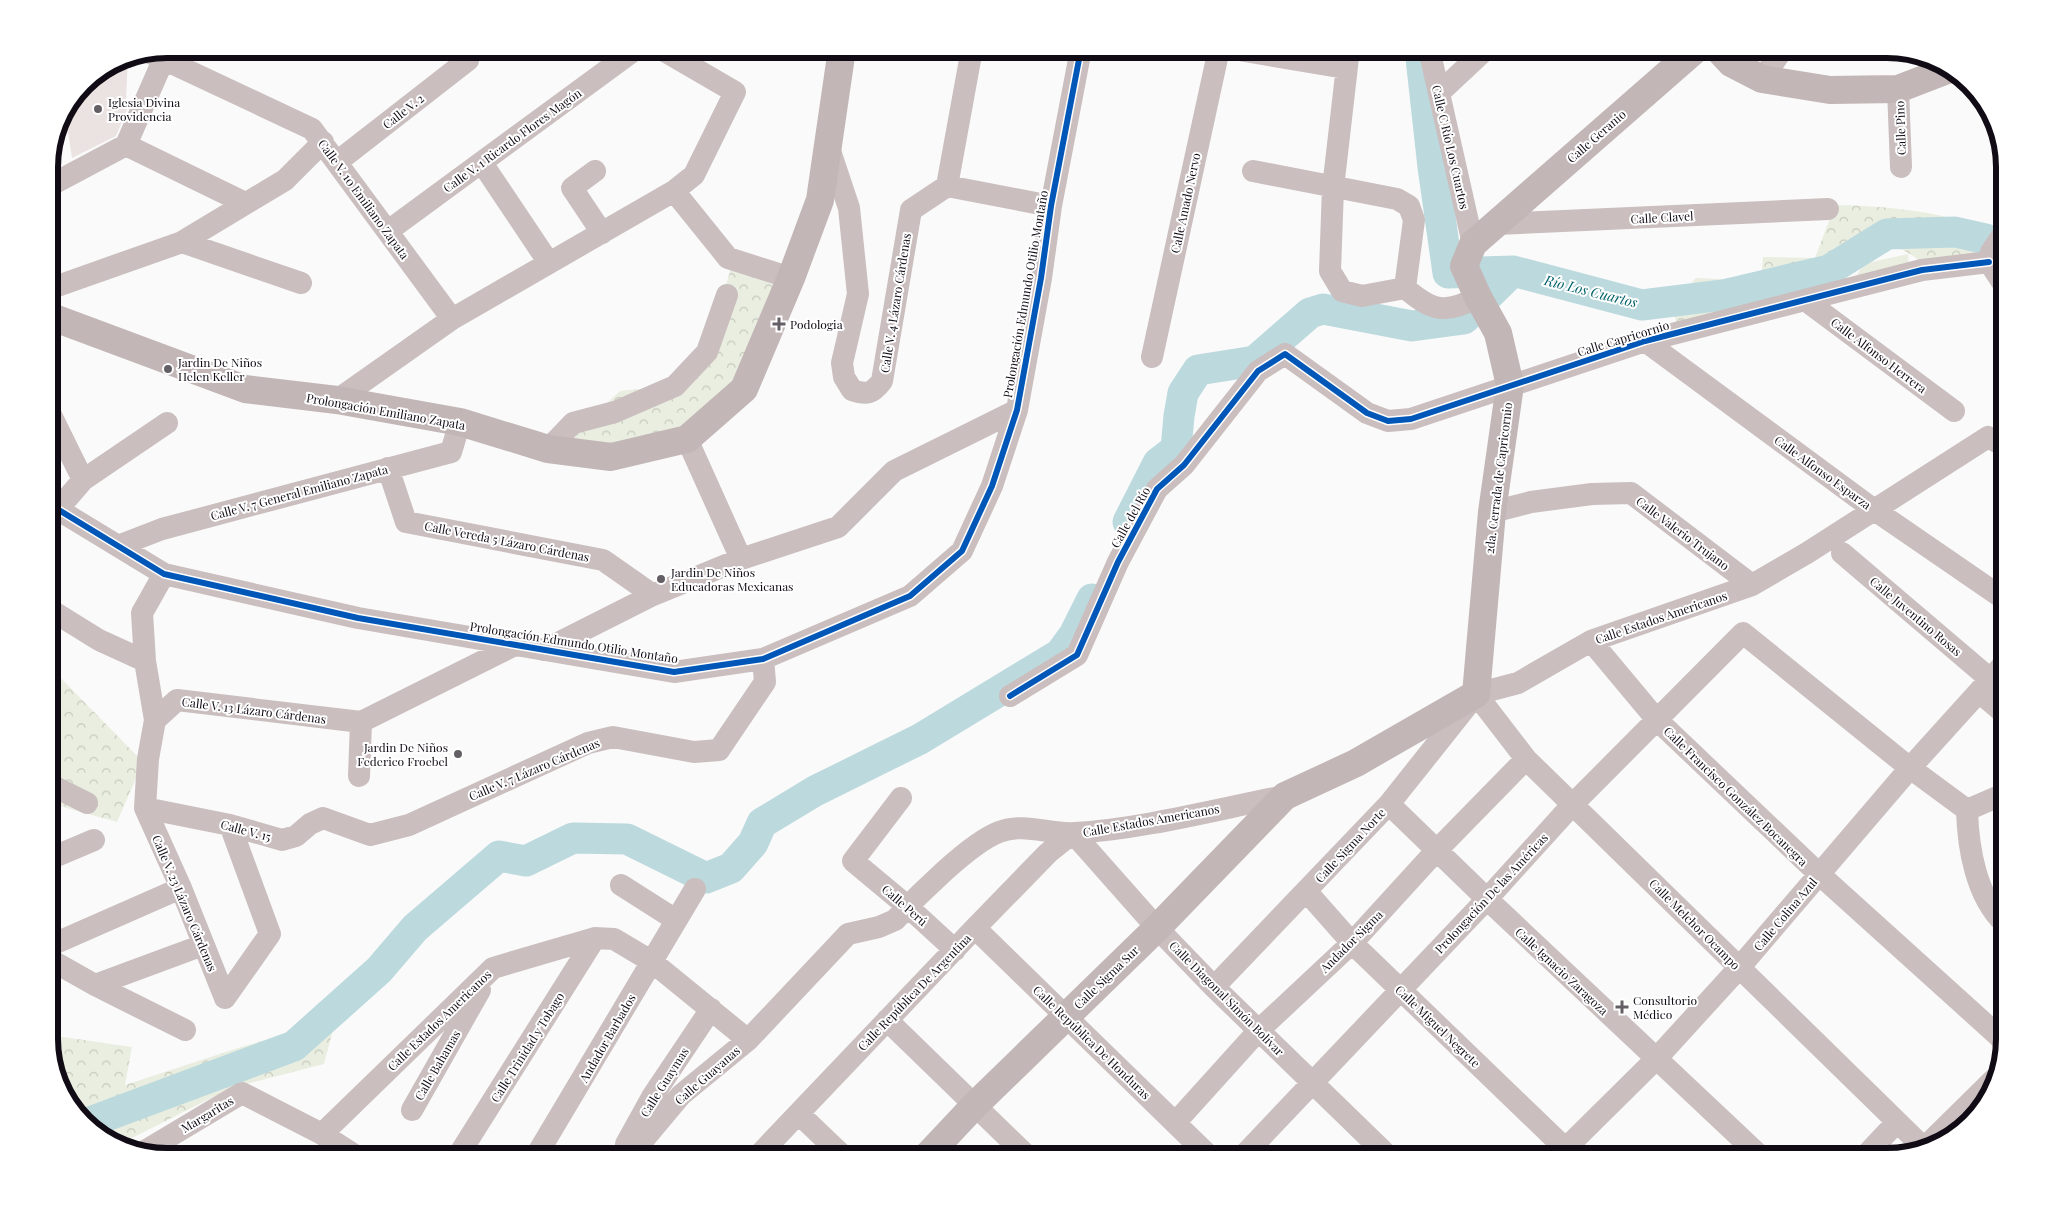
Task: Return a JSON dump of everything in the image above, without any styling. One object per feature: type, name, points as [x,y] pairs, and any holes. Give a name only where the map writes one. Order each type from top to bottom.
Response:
[{"type":"main road","name":"Calle Geranio","points":[[1497,224],[1687,57]]},
{"type":"main road","points":[[1726,57],[1731,63],[1762,79],[1830,90],[1898,88],[1941,72]]},
{"type":"main road","name":"Prolongación Emiliano Zapata","points":[[58,319],[245,389],[337,400],[460,422],[548,449],[611,458],[687,439],[744,389],[791,278],[820,200],[841,58]]},
{"type":"main road","points":[[1468,255],[1497,224]]},
{"type":"main road","name":"2da. Cerrada de Capricornio","points":[[1468,255],[1478,297],[1498,333],[1510,385],[1492,512],[1476,694]]},
{"type":"main road","name":"Calle Estados Americanos","points":[[1285,796],[1356,763],[1476,694]]},
{"type":"main road","name":"Calle Sigma Sur","points":[[935,1148],[975,1105],[1157,928],[1285,796]]},
{"type":"street","name":"Prolongación Edmundo Otilio Montaño","points":[[58,509],[164,574],[358,618],[674,672],[763,659],[910,596],[962,551],[992,486],[1017,410],[1041,278],[1051,206],[1079,57]]},
{"type":"street","name":"Calle Amado Nervo","points":[[1152,357],[1217,57]]},
{"type":"street","name":"Calle C Río Los Cuartos","points":[[1431,57],[1468,255]]},
{"type":"street","points":[[1439,93],[1477,57]]},
{"type":"street","points":[[1762,79],[1777,57]]},
{"type":"street","points":[[58,181],[126,144],[158,58]]},
{"type":"street","name":"Calle V. 10 Emiliano Zapata","points":[[170,58],[312,129],[452,319]]},
{"type":"street","name":"Calle V. 2","points":[[337,162],[462,58]]},
{"type":"street","name":"Calle V. 1 Ricardo Flores Magón","points":[[388,231],[624,58]]},
{"type":"street","points":[[337,400],[452,319],[674,191],[694,175],[735,92],[676,58]]},
{"type":"street","points":[[970,58],[947,186],[1051,206]]},
{"type":"street","points":[[1347,58],[1333,188],[1330,271],[1342,291],[1362,296],[1405,288]]},
{"type":"street","name":"Calle Pino","points":[[1898,88],[1901,167]]},
{"type":"street","points":[[58,286],[182,242],[285,180],[323,142]]},
{"type":"street","points":[[126,144],[245,203]]},
{"type":"street","name":"Calle V. 4 Lázaro Cárdenas","points":[[829,148],[849,208],[858,294],[842,363],[844,377],[852,390],[865,395],[874,392],[882,381],[910,210],[947,186]]},
{"type":"street","points":[[482,163],[549,263]]},
{"type":"street","points":[[595,171],[572,188],[602,233]]},
{"type":"street","points":[[1253,171],[1397,199],[1409,206],[1414,220],[1405,288]]},
{"type":"street","points":[[674,191],[728,258],[791,278]]},
{"type":"street","name":"Calle Clavel","points":[[1497,224],[1828,209]]},
{"type":"street","points":[[182,242],[300,283]]},
{"type":"street","points":[[1995,248],[1990,257],[1995,267]]},
{"type":"street","name":"Calle Capricornio","points":[[1285,354],[1367,412],[1388,422],[1411,419],[1645,342],[1922,270],[1990,257]]},
{"type":"street","points":[[1405,288],[1423,303],[1440,310],[1459,308],[1478,297]]},
{"type":"street","points":[[548,449],[574,423],[615,412],[675,386],[706,352],[727,295]]},
{"type":"street","name":"Calle Alfonso Herrera","points":[[1805,300],[1954,410]]},
{"type":"street","name":"Calle Alfonso Esparza","points":[[1645,342],[1873,509],[1995,593]]},
{"type":"street","name":"Calle del Río","points":[[1010,696],[1077,655],[1118,562],[1156,489],[1184,465],[1258,371],[1285,354]]},
{"type":"street","points":[[544,650],[653,595],[741,559],[838,527],[894,471],[1017,410]]},
{"type":"street","name":"Calle V. 7 General Emiliano Zapata","points":[[118,546],[162,529],[451,452],[460,422]]},
{"type":"street","points":[[58,502],[82,480],[167,423]]},
{"type":"street","points":[[58,433],[82,480]]},
{"type":"street","points":[[687,439],[741,559]]},
{"type":"street","name":"Calle Estados Americanos","points":[[1476,694],[1518,683],[1591,641],[1752,585],[1807,553],[1873,509],[1995,442]]},
{"type":"street","name":"Calle Vereda 5 Lázaro Cárdenas","points":[[388,468],[406,522],[603,560],[653,595]]},
{"type":"street","name":"Calle Valerio Trujano","points":[[1492,512],[1531,502],[1592,494],[1630,493],[1752,585]]},
{"type":"street","name":"Calle Juventino Rosas","points":[[1842,553],[1991,678],[1996,690]]},
{"type":"street","points":[[145,808],[148,759],[155,720],[145,662],[142,613],[164,574]]},
{"type":"street","points":[[58,615],[98,640],[145,662]]},
{"type":"street","name":"Prolongación De las Américas","points":[[1250,1148],[1486,899],[1573,804],[1743,632],[1910,768]]},
{"type":"street","name":"Calle Francisco González Bocanegra","points":[[1591,641],[1657,720],[1819,874],[1996,1033]]},
{"type":"street","points":[[360,776],[361,722],[515,645]]},
{"type":"street","name":"Calle V. 7 Lázaro Cárdenas","points":[[370,835],[409,825],[588,743],[613,737],[694,752],[719,750],[764,682],[763,659]]},
{"type":"street","name":"Calle Colina Azul","points":[[1571,1148],[1656,1059],[1739,968],[1910,768],[1991,678]]},
{"type":"street","name":"Calle Melchor Ocampo","points":[[1476,694],[1526,759],[1920,1142]]},
{"type":"street","name":"Calle Sigma Norte","points":[[1214,988],[1389,804],[1476,694]]},
{"type":"street","name":"Calle V. 13 Lázaro Cárdenas","points":[[155,720],[177,700],[361,722]]},
{"type":"street","name":"Andador Sigma","points":[[1175,1123],[1258,1030],[1352,943],[1436,851],[1526,759]]},
{"type":"street","points":[[1910,768],[1967,810]]},
{"type":"street","points":[[58,788],[88,803]]},
{"type":"street","name":"Calle Estados Americanos","points":[[322,1134],[493,968],[595,938],[614,939],[651,961],[748,1040],[848,934],[879,928],[895,920],[975,846],[999,832],[1019,827],[1073,833],[1139,824],[1285,796]]},
{"type":"street","name":"Calle Perú","points":[[901,798],[853,861],[908,906],[955,950]]},
{"type":"street","points":[[1967,810],[1996,798]]},
{"type":"street","name":"Calle Ignacio Zaragoza","points":[[1389,804],[1486,899],[1751,1148]]},
{"type":"street","name":"Calle V. 15","points":[[145,808],[230,825],[282,840],[296,836],[310,824],[323,818],[370,835]]},
{"type":"street","name":"Calle V. 23 Lázaro Cárdenas","points":[[145,808],[181,888],[225,998],[270,934],[230,825]]},
{"type":"street","points":[[1967,810],[1968,838],[1984,897],[1996,915]]},
{"type":"street","name":"Calle Diagonal Simón Bolívar","points":[[1073,833],[1157,928],[1214,988],[1313,1081],[1380,1148]]},
{"type":"street","name":"Calle República De Argentina","points":[[766,1148],[975,928],[1048,854],[1073,833]]},
{"type":"street","points":[[58,855],[94,840]]},
{"type":"street","points":[[621,885],[676,920]]},
{"type":"street","points":[[58,942],[181,888]]},
{"type":"street","name":"Andador Barbados","points":[[541,1148],[695,889]]},
{"type":"street","name":"Calle Miguel Negrete","points":[[1307,892],[1352,943],[1559,1148]]},
{"type":"street","name":"Calle República De Honduras","points":[[975,928],[1201,1148]]},
{"type":"street","name":"Calle Trinidad y Tobago","points":[[463,1148],[595,938]]},
{"type":"street","points":[[95,985],[204,945]]},
{"type":"street","points":[[58,964],[95,985],[185,1030]]},
{"type":"street","name":"Calle Bahamas","points":[[412,1110],[493,968]]},
{"type":"street","name":"Calle Guaymas","points":[[624,1148],[652,1097],[711,1010]]},
{"type":"street","points":[[887,1020],[1019,1148]]},
{"type":"street","name":"Calle Guayanas","points":[[637,1148],[681,1094],[748,1040]]},
{"type":"street","points":[[1934,1136],[1982,1090]]},
{"type":"street","name":"Margaritas","points":[[153,1147],[242,1093],[322,1134]]},
{"type":"street","points":[[799,1114],[835,1148]]},
{"type":"street","points":[[1873,1148],[1897,1122]]},
{"type":"street","points":[[322,1134],[344,1148]]},
{"type":"green space","points":[[1835,205],[1896,209],[1940,215],[1995,236],[1985,260],[1924,268],[1915,257],[1903,250],[1889,247],[1866,256],[1839,286],[1678,329],[1668,290],[1687,288],[1696,278],[1761,281],[1763,257],[1815,258]]},
{"type":"green space","points":[[1908,254],[1909,271],[1856,277],[1863,264]]},
{"type":"green space","points":[[733,260],[788,279],[744,385],[681,428],[614,454],[567,440],[620,391],[650,388],[678,375],[711,338]]},
{"type":"green space","points":[[58,675],[143,762],[117,822],[58,806]]},
{"type":"green space","points":[[336,1019],[324,1064],[231,1088],[128,1140],[100,1125],[80,1105],[72,1093],[61,1067],[58,1053],[58,1037],[132,1047],[125,1085],[238,1048]]},
{"type":"building","name":"Iglesia Divina Providencia","points":[[128,65],[126,100],[129,105],[116,136],[72,158],[67,126],[76,106],[89,89],[106,76]]},
{"type":"waterway","name":"Río Los Cuartos","points":[[1421,57],[1433,167],[1448,273],[1513,271],[1642,305],[1723,295],[1829,270],[1887,234],[1955,232],[1986,239],[1995,244]]},
{"type":"waterway","points":[[1128,522],[1158,463],[1176,449],[1183,393],[1198,370],[1255,361],[1310,313],[1323,309],[1412,326],[1464,319],[1513,271]]},
{"type":"waterway","points":[[94,1120],[294,1046],[379,970],[415,928],[499,856],[526,861],[573,838],[627,839],[706,878],[731,868],[753,843],[762,823],[815,791],[920,739],[1060,654],[1074,635],[1092,599]]},
{"type":"cycle path","points":[[58,509],[164,574],[358,618],[674,672],[763,659],[910,596],[962,551],[992,486],[1017,410],[1041,278],[1051,206],[1079,57]]},
{"type":"cycle path","points":[[1010,696],[1077,655],[1118,562],[1157,489],[1184,465],[1258,371],[1285,354],[1367,413],[1388,421],[1411,419],[1645,341],[1922,270],[1989,262]]},
{"type":"place","name":"Iglesia Divina Providencia","points":[[98,109]]},
{"type":"place","name":"Podologia","points":[[779,324]]},
{"type":"place","name":"Jardin De Niños Helen Keller","points":[[168,369]]},
{"type":"place","name":"Jardin De Niños Educadoras Mexicanas","points":[[661,579]]},
{"type":"place","name":"Jardin De Niños Federico Froebel","points":[[458,754]]},
{"type":"place","name":"Consultorio Médico","points":[[1622,1007]]}]
